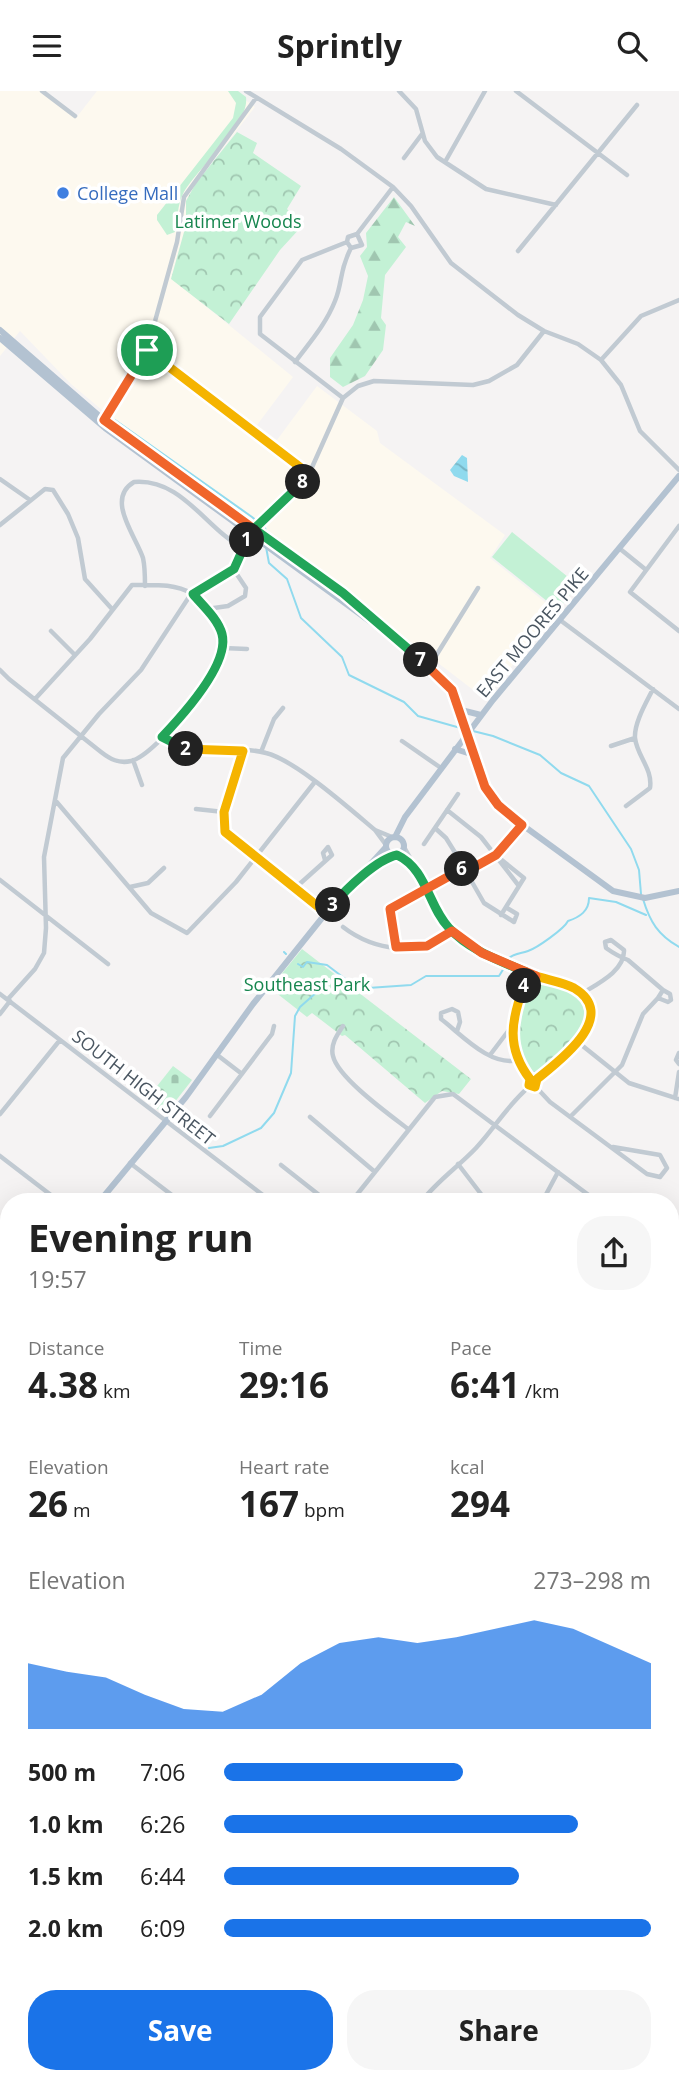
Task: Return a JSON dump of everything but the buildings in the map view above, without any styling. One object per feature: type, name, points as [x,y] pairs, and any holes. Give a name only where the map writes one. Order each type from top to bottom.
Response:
[{"type":"main road","points":[[0,330],[6,340],[102,423],[187,483],[256,527],[262,538],[396,636],[397,641],[429,667],[452,690],[491,797],[522,825],[606,887],[636,898],[655,898],[679,891]]},
{"type":"main road","name":"EAST MOORES PIKE","points":[[386,846],[473,725],[679,475]]},
{"type":"main road","points":[[461,710],[481,715]]},
{"type":"main road","points":[[455,749],[474,755]]},
{"type":"main road","name":"EAST MOORES PIKE","points":[[403,844],[411,810]]},
{"type":"main road","points":[[355,882],[395,855],[403,844],[394,837]]},
{"type":"main road","points":[[106,1193],[326,913],[386,846],[395,855]]},
{"type":"street","points":[[42,91],[75,116]]},
{"type":"street","points":[[246,91],[341,149],[393,187],[411,206],[452,264],[544,331],[578,344],[601,360],[621,385],[640,431],[679,470]]},
{"type":"street","points":[[399,91],[416,109],[431,150],[445,162],[491,192],[556,205]]},
{"type":"street","points":[[445,162],[485,91]]},
{"type":"street","points":[[516,91],[627,175]]},
{"type":"street","points":[[102,423],[147,350],[177,242],[184,197],[256,98]]},
{"type":"street","points":[[518,251],[637,105]]},
{"type":"street","points":[[404,157],[423,134]]},
{"type":"street","points":[[343,398],[260,334],[260,317],[302,260],[347,242],[350,235],[357,234],[393,187]]},
{"type":"street","points":[[295,362],[321,328],[336,299],[341,266],[351,248],[362,245],[361,237],[357,234]]},
{"type":"street","points":[[347,242],[351,248]]},
{"type":"street","points":[[601,360],[641,316],[679,300]]},
{"type":"street","points":[[0,1014],[42,958],[46,915],[44,857],[63,758],[145,665],[193,594],[234,569],[256,527],[309,474],[343,398],[358,386],[374,381],[472,385],[489,381],[517,365],[544,331]]},
{"type":"street","points":[[147,350],[309,474]]},
{"type":"street","points":[[0,479],[30,500]]},
{"type":"street","points":[[145,586],[142,557],[121,501],[124,490],[134,482],[156,485],[177,495],[198,509],[219,533],[243,548]]},
{"type":"street","points":[[0,525],[47,488],[57,495],[78,538],[85,579],[112,608]]},
{"type":"street","points":[[679,526],[630,592],[679,631]]},
{"type":"street","points":[[619,548],[645,569]]},
{"type":"street","points":[[206,609],[228,606],[245,596],[246,588],[234,569]]},
{"type":"street","points":[[0,670],[34,699],[111,759],[133,760],[162,737],[187,709],[218,663],[223,648],[220,630],[193,594],[167,584],[130,586],[75,656],[34,699]]},
{"type":"street","points":[[429,667],[478,588]]},
{"type":"street","points":[[560,620],[679,709]]},
{"type":"street","points":[[51,631],[75,656]]},
{"type":"street","points":[[223,648],[247,649]]},
{"type":"street","points":[[626,806],[646,793],[651,781],[635,738],[639,719],[653,689]]},
{"type":"street","points":[[261,752],[274,719],[284,708]]},
{"type":"street","points":[[162,737],[190,750],[261,752],[281,758],[375,830],[394,837]]},
{"type":"street","points":[[611,746],[635,738]]},
{"type":"street","points":[[402,741],[441,768]]},
{"type":"street","points":[[243,751],[224,812],[227,834],[326,913]]},
{"type":"street","points":[[133,760],[142,785]]},
{"type":"street","points":[[54,799],[155,916],[187,933],[211,911],[314,783]]},
{"type":"street","points":[[424,844],[458,794]]},
{"type":"street","points":[[196,809],[224,812]]},
{"type":"street","points":[[447,810],[481,837],[524,878],[501,915]]},
{"type":"street","points":[[396,947],[396,937],[388,911],[498,855],[522,825]]},
{"type":"street","points":[[435,828],[446,838],[484,903],[511,922],[517,920],[517,914],[507,908]]},
{"type":"street","points":[[375,830],[386,846]]},
{"type":"street","points":[[403,844],[452,931],[496,959],[571,987],[581,994],[589,1017],[588,1028],[579,1043],[537,1079],[430,1193]]},
{"type":"street","points":[[395,855],[407,860],[422,879]]},
{"type":"street","points":[[498,855],[507,874],[519,886]]},
{"type":"street","points":[[294,889],[325,860]]},
{"type":"street","points":[[507,874],[513,867]]},
{"type":"street","points":[[129,887],[148,883],[164,868]]},
{"type":"street","points":[[0,880],[108,964]]},
{"type":"street","points":[[343,927],[371,944],[396,947],[427,946],[452,931]]},
{"type":"street","points":[[581,994],[611,974],[623,959],[624,950],[606,941],[606,948],[623,959],[670,994],[671,1000],[668,1002],[658,998]]},
{"type":"street","points":[[528,973],[512,1025],[512,1037],[518,1060],[533,1086],[570,1117],[654,1177],[660,1177],[667,1168],[660,1155],[613,1147]]},
{"type":"street","points":[[570,1117],[615,1073],[629,1052],[643,1014],[663,990]]},
{"type":"street","name":"SOUTH HIGH STREET","points":[[0,993],[260,1193]]},
{"type":"street","points":[[457,1031],[460,1022],[458,1012],[452,1009],[441,1013],[441,1019],[457,1031],[490,1055],[507,1061],[518,1060]]},
{"type":"street","points":[[490,1055],[512,1025]]},
{"type":"street","points":[[211,1117],[272,1034],[274,1026]]},
{"type":"street","points":[[343,1026],[332,1045],[335,1063],[373,1101],[408,1129]]},
{"type":"street","points":[[503,1038],[512,1037]]},
{"type":"street","points":[[0,1114],[60,1040]]},
{"type":"street","points":[[579,1043],[615,1073],[641,1089],[677,1098],[679,1075]]},
{"type":"street","points":[[216,1053],[243,1074]]},
{"type":"street","points":[[679,1053],[676,1060],[679,1064]]},
{"type":"street","points":[[530,1079],[537,1079]]},
{"type":"street","points":[[358,1193],[435,1097],[453,1094],[586,1193]]},
{"type":"street","points":[[310,1117],[375,1172]]},
{"type":"street","points":[[630,1160],[635,1151]]},
{"type":"street","points":[[0,1156],[48,1193]]},
{"type":"street","points":[[129,1163],[169,1193]]},
{"type":"street","points":[[458,1164],[480,1193]]},
{"type":"street","points":[[281,1165],[317,1193]]},
{"type":"street","points":[[547,1193],[558,1172]]},
{"type":"shaded area","points":[[0,91],[45,91],[76,118],[97,91],[233,91],[255,107],[186,200],[186,225],[171,278],[293,377],[257,425],[277,440],[317,386],[377,431],[380,443],[505,535],[490,558],[556,611],[485,699],[253,521],[127,431],[71,384],[20,331],[0,356]]},
{"type":"green space","points":[[228,91],[238,91],[246,97],[240,120],[183,194],[175,232],[167,235],[157,220],[157,215],[233,118],[236,103]]},
{"type":"green space","name":"Latimer Woods","points":[[237,132],[257,143],[253,153],[301,186],[287,209],[302,226],[280,250],[229,324],[171,279],[186,225],[186,201],[196,183]]},
{"type":"green space","points":[[394,197],[415,226],[406,222],[398,237],[406,247],[385,275],[381,318],[386,325],[383,350],[365,376],[343,387],[330,377],[330,358],[353,325],[363,300],[368,276],[360,256],[367,247],[366,233]]},
{"type":"green space","points":[[512,532],[578,585],[558,610],[492,557]]},
{"type":"green space","name":"Southeast Park","points":[[302,949],[471,1079],[459,1094],[442,1091],[425,1103],[345,1035],[342,1036],[312,1013],[307,1017],[270,988]]},
{"type":"green space","points":[[531,975],[568,986],[584,1000],[588,1011],[586,1023],[579,1034],[538,1073],[529,1069],[523,1061],[516,1034],[517,1015]]},
{"type":"green space","points":[[173,1066],[192,1080],[167,1112],[163,1113],[146,1100]]},
{"type":"water","points":[[462,455],[467,458],[468,482],[454,476],[450,470]]},
{"type":"waterway","points":[[115,420],[252,517],[265,528],[267,534]]},
{"type":"waterway","points":[[266,547],[269,563],[287,579],[301,618],[342,657],[349,675],[404,702],[418,716],[464,729]]},
{"type":"waterway","points":[[473,731],[540,755],[561,773],[589,786],[631,849],[639,870],[641,894]]},
{"type":"waterway","points":[[507,960],[537,946],[568,921],[580,915],[586,910],[589,898],[616,902],[646,915]]},
{"type":"waterway","points":[[643,899],[656,927],[679,947]]},
{"type":"waterway","points":[[298,964],[303,967],[307,962],[327,965],[348,981],[368,988],[411,985],[426,976],[499,976],[504,968]]},
{"type":"waterway","points":[[209,1148],[223,1146],[261,1128],[274,1113],[291,1073],[295,1016],[300,1007],[327,983],[343,978]]},
{"type":"place","name":"College Mall","points":[[63,193]]},
{"type":"route","points":[[147,350],[120,399],[104,420],[254,529],[234,569],[193,594],[220,630],[222,651],[218,663],[187,709],[162,737],[190,750],[243,751],[223,816],[225,832],[255,859],[326,913],[355,882],[385,859],[397,855],[407,860],[422,879],[428,889],[445,923],[450,929],[482,953],[528,973],[514,1014],[512,1037],[518,1060],[530,1079],[529,1085],[536,1087],[539,1082],[537,1079],[579,1043],[588,1028],[589,1008],[581,994],[571,987],[528,973],[510,965],[482,953],[452,931],[427,946],[396,947],[396,937],[388,914],[394,906],[428,889],[462,872],[464,867],[471,869],[488,861],[499,853],[522,825],[498,805],[485,787],[452,690],[444,680],[397,641],[396,636],[343,593],[254,529],[299,487],[309,474],[147,350]]}]
